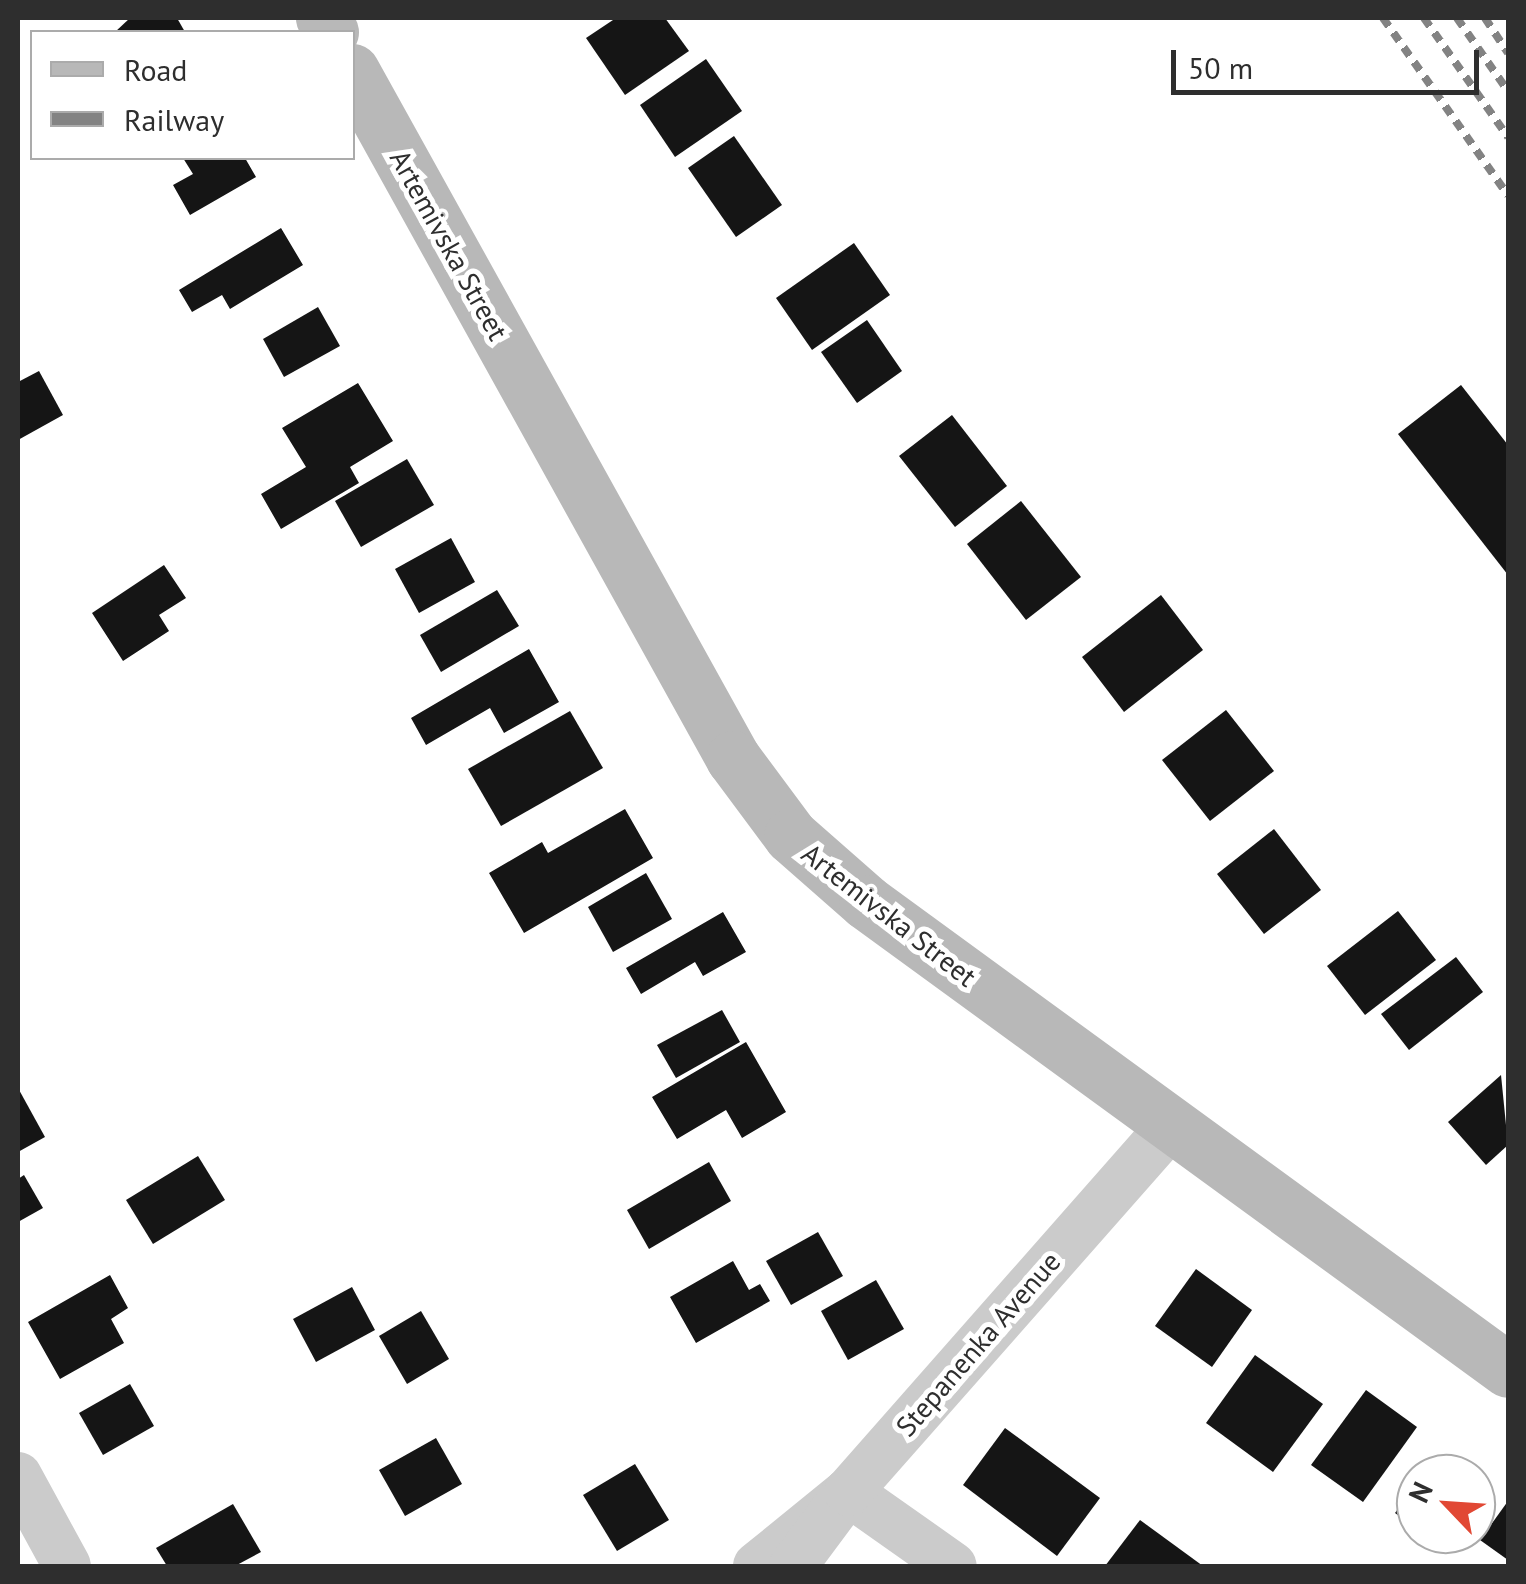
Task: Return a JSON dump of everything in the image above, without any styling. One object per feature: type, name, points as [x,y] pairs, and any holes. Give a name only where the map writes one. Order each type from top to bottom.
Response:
[{"type":"main road","name":"Artemivska Street","points":[[355,76],[733,758],[791,836],[1170,1128],[1508,1370]]},
{"type":"street","name":"Stepanenka Avenue","points":[[794,1566],[848,1492],[1170,1128]]},
{"type":"street","points":[[18,1476],[67,1566]]},
{"type":"street","points":[[756,1566],[848,1492],[952,1566]]},
{"type":"building","points":[[130,18],[177,18],[184,30],[117,30]]},
{"type":"building","points":[[616,18],[665,18],[689,51],[625,95],[586,38]]},
{"type":"building","points":[[706,59],[742,111],[675,157],[640,105]]},
{"type":"building","points":[[734,136],[782,205],[736,237],[688,168]]},
{"type":"building","points":[[184,160],[246,160],[256,177],[190,215],[173,185],[193,174]]},
{"type":"building","points":[[281,228],[303,265],[230,309],[222,295],[192,312],[179,290]]},
{"type":"building","points":[[854,243],[890,295],[812,350],[776,298]]},
{"type":"building","points":[[318,307],[340,346],[284,377],[263,339]]},
{"type":"building","points":[[867,320],[902,371],[857,403],[821,352]]},
{"type":"building","points":[[39,371],[63,415],[18,440],[18,382]]},
{"type":"building","points":[[358,383],[393,441],[350,467],[359,483],[281,529],[261,494],[306,467],[282,428]]},
{"type":"building","points":[[1461,385],[1508,445],[1508,575],[1398,434]]},
{"type":"building","points":[[952,415],[1007,486],[955,527],[899,456]]},
{"type":"building","points":[[407,459],[434,505],[361,547],[335,501]]},
{"type":"building","points":[[1021,501],[1081,577],[1026,620],[967,544]]},
{"type":"building","points":[[451,538],[475,582],[419,613],[395,569]]},
{"type":"building","points":[[164,565],[186,598],[159,615],[169,631],[123,661],[92,613]]},
{"type":"building","points":[[497,590],[519,626],[441,672],[420,635]]},
{"type":"building","points":[[1161,595],[1203,650],[1124,712],[1082,657]]},
{"type":"building","points":[[529,649],[559,702],[504,733],[490,708],[426,745],[411,718]]},
{"type":"building","points":[[1226,710],[1274,771],[1210,821],[1162,760]]},
{"type":"building","points":[[570,711],[603,768],[501,826],[468,769]]},
{"type":"building","points":[[625,809],[653,858],[524,933],[489,873],[542,842],[548,853]]},
{"type":"building","points":[[1274,829],[1321,890],[1264,934],[1217,874]]},
{"type":"building","points":[[646,873],[672,919],[613,952],[588,907]]},
{"type":"building","points":[[1398,911],[1436,960],[1365,1015],[1327,966]]},
{"type":"building","points":[[723,912],[746,952],[703,976],[695,962],[641,994],[626,968]]},
{"type":"building","points":[[1456,957],[1483,992],[1409,1050],[1381,1014]]},
{"type":"building","points":[[722,1010],[740,1042],[676,1078],[657,1045]]},
{"type":"building","points":[[746,1042],[786,1112],[742,1138],[726,1110],[677,1139],[652,1097]]},
{"type":"building","points":[[1501,1075],[1508,1145],[1486,1165],[1448,1122]]},
{"type":"building","points":[[18,1088],[45,1137],[18,1152]]},
{"type":"building","points":[[198,1156],[225,1200],[153,1244],[126,1200]]},
{"type":"building","points":[[709,1162],[731,1201],[649,1249],[627,1210]]},
{"type":"building","points":[[24,1175],[43,1208],[18,1222],[18,1179]]},
{"type":"building","points":[[818,1232],[843,1276],[791,1305],[766,1261]]},
{"type":"building","points":[[733,1261],[749,1290],[760,1284],[770,1301],[696,1343],[670,1297]]},
{"type":"building","points":[[1196,1269],[1252,1310],[1212,1367],[1155,1326]]},
{"type":"building","points":[[110,1275],[128,1308],[111,1319],[124,1343],[60,1379],[28,1322]]},
{"type":"building","points":[[876,1280],[904,1329],[848,1360],[821,1311]]},
{"type":"building","points":[[352,1287],[375,1330],[316,1362],[293,1319]]},
{"type":"building","points":[[421,1311],[449,1359],[407,1384],[379,1336]]},
{"type":"building","points":[[1255,1355],[1323,1404],[1273,1472],[1206,1423]]},
{"type":"building","points":[[130,1384],[154,1426],[103,1455],[79,1413]]},
{"type":"building","points":[[1366,1390],[1417,1427],[1363,1502],[1311,1465]]},
{"type":"building","points":[[1005,1428],[1100,1498],[1057,1556],[963,1485]]},
{"type":"building","points":[[436,1438],[462,1484],[405,1516],[379,1470]]},
{"type":"building","points":[[635,1464],[669,1520],[617,1551],[583,1495]]},
{"type":"building","points":[[1508,1501],[1508,1560],[1496,1551],[1496,1518]]},
{"type":"building","points":[[233,1504],[261,1552],[235,1566],[167,1566],[156,1548]]},
{"type":"building","points":[[1140,1520],[1203,1566],[1105,1566]]},
{"type":"railway","points":[[1383,18],[1508,195]]},
{"type":"railway","points":[[1424,18],[1508,137]]},
{"type":"railway","points":[[1457,18],[1508,91]]},
{"type":"railway","points":[[1485,18],[1508,53]]}]
